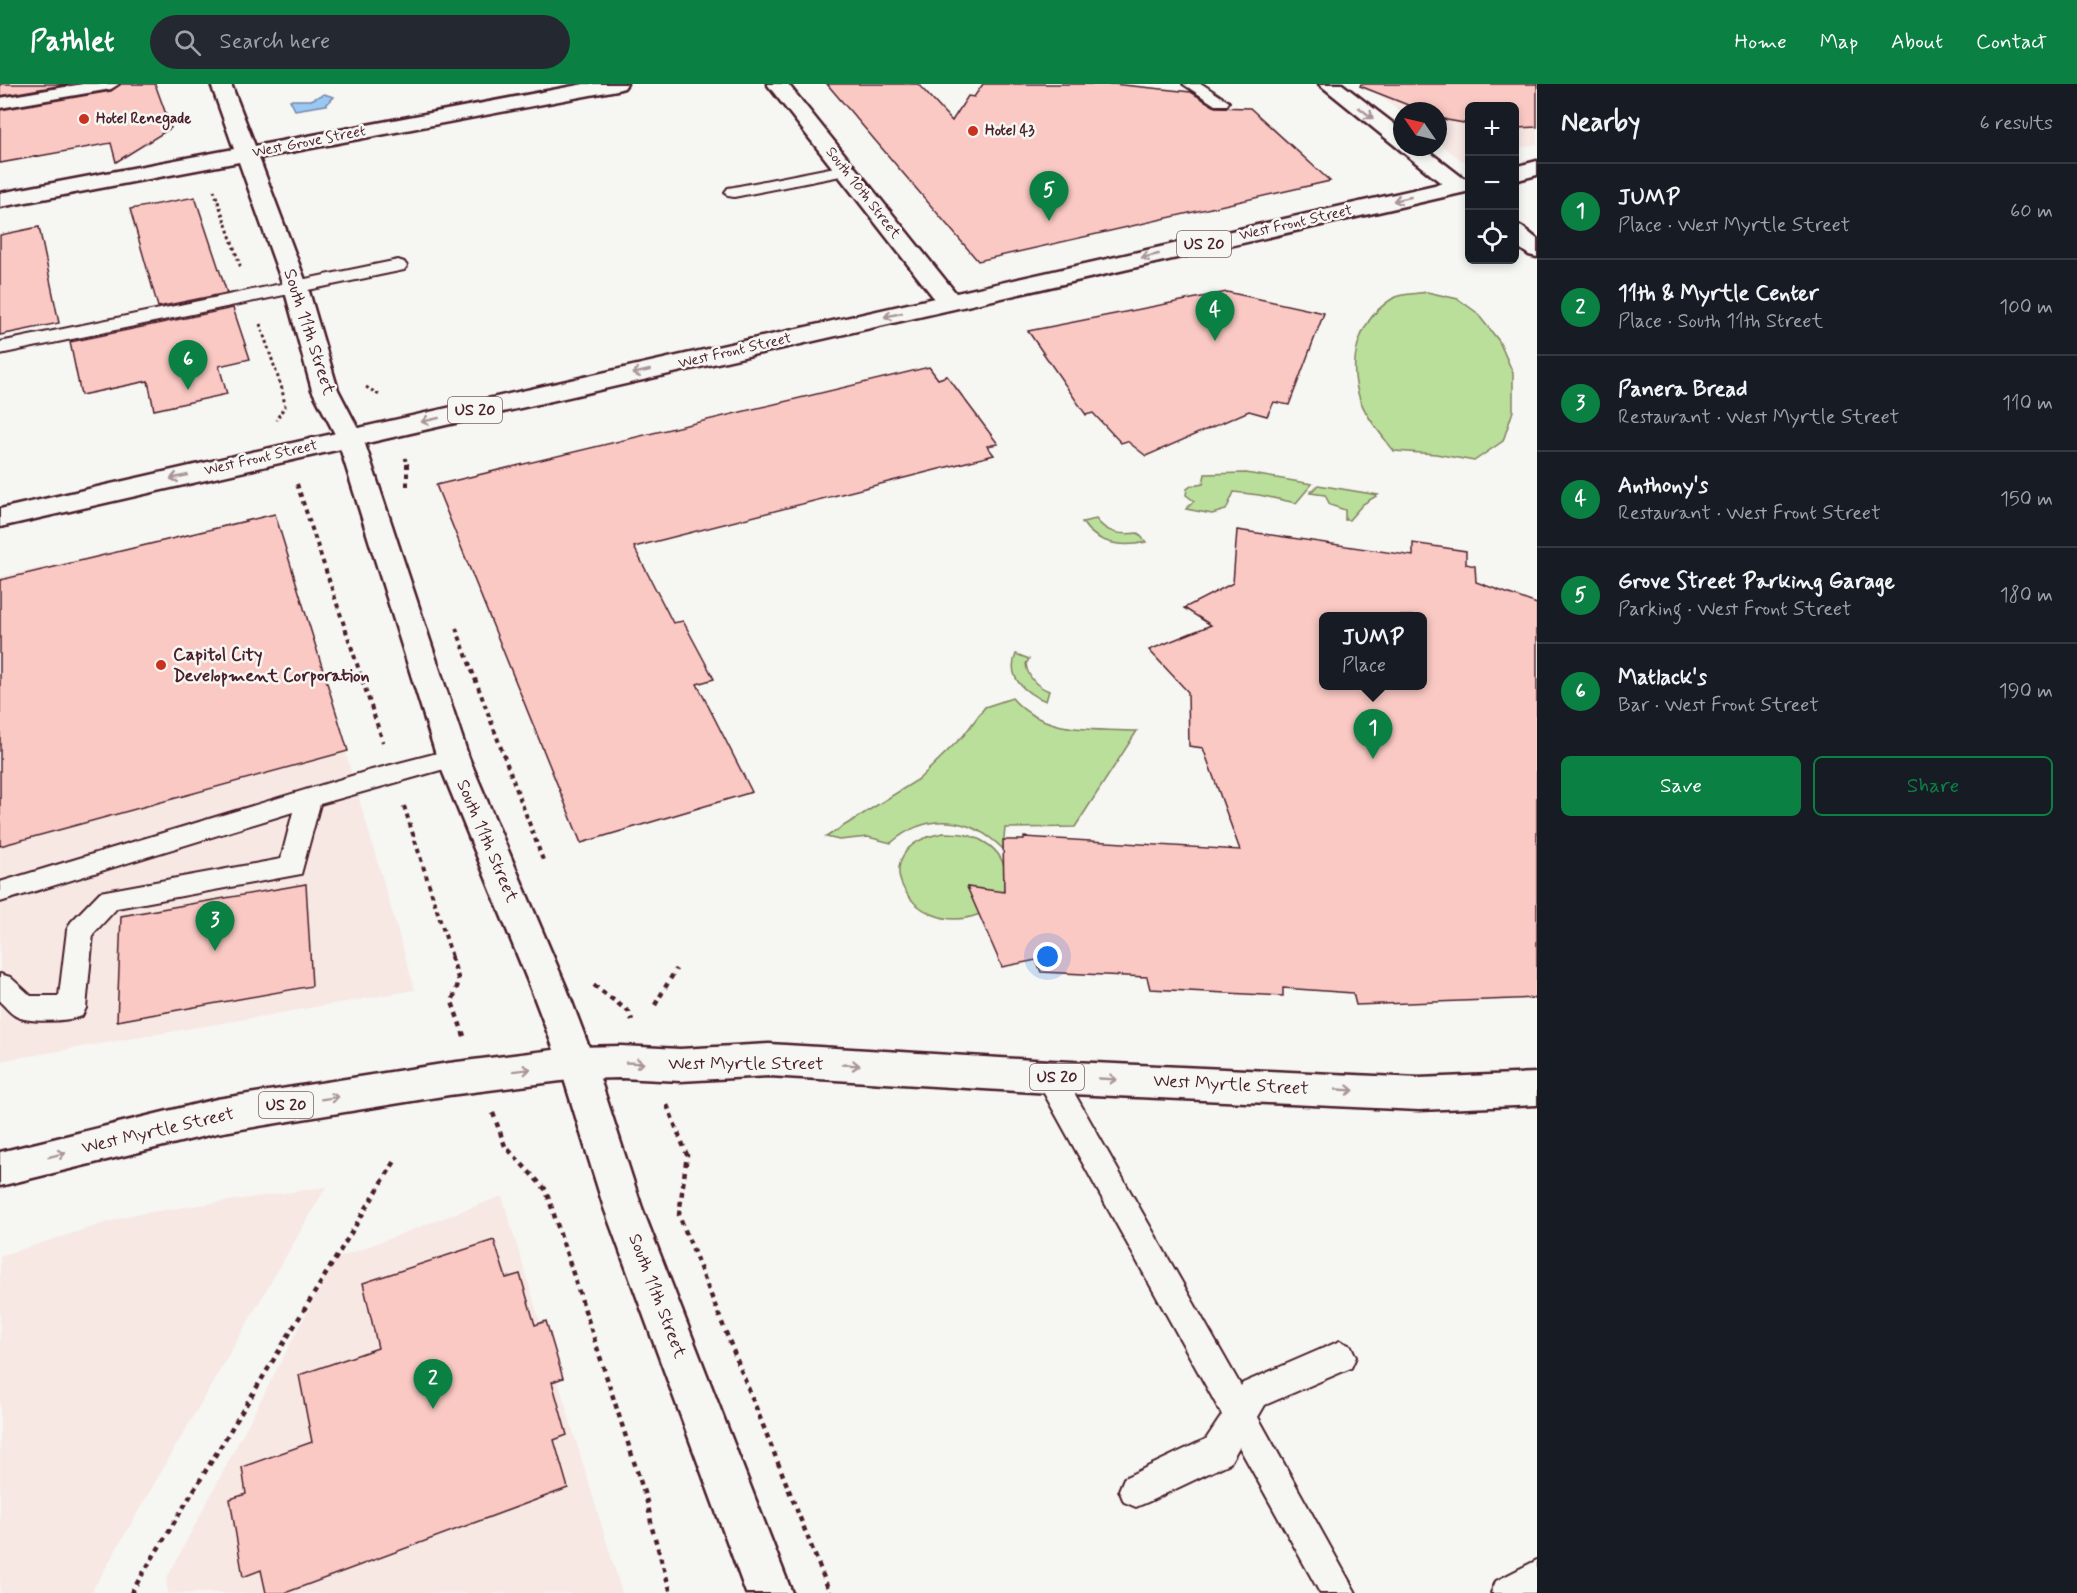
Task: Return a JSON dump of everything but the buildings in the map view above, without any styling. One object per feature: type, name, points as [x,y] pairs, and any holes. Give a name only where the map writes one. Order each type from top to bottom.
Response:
[{"type":"street","name":"South 11th Street","points":[[221,84],[296,288],[325,390],[350,438],[453,758],[549,989],[577,1063],[623,1208],[769,1593]]},
{"type":"street","name":"West Grove Street","points":[[0,200],[617,84]]},
{"type":"street","name":"South 10th Street","points":[[777,84],[950,302]]},
{"type":"street","points":[[1329,84],[1393,134]]},
{"type":"street","points":[[1422,156],[1465,187]]},
{"type":"street","points":[[1519,173],[1537,168]]},
{"type":"street","name":"West Front Street","points":[[0,518],[950,302],[1465,188]]},
{"type":"street","points":[[1519,235],[1537,250]]},
{"type":"street","name":"West Myrtle Street","points":[[0,1169],[218,1116],[449,1079],[577,1063],[621,1062],[680,1065],[769,1060],[1050,1077],[1419,1094],[1537,1089]]},
{"type":"lane","points":[[0,103],[111,84]]},
{"type":"lane","points":[[1191,84],[1221,102]]},
{"type":"lane","points":[[734,192],[845,170]]},
{"type":"lane","points":[[0,348],[398,266]]},
{"type":"lane","points":[[0,892],[309,798],[453,758]]},
{"type":"lane","points":[[0,985],[25,1008],[72,1008],[80,930],[110,899],[292,867],[309,798]]},
{"type":"lane","points":[[1050,1077],[1340,1593]]},
{"type":"lane","points":[[1136,1490],[1218,1450],[1254,1394],[1340,1357]]},
{"type":"lane","points":[[1508,1593],[1537,1577]]},
{"type":"path","points":[[209,183],[214,189],[243,273]]},
{"type":"path","points":[[256,314],[282,389],[285,406],[276,418]]},
{"type":"path","points":[[405,494],[409,468]]},
{"type":"path","points":[[303,501],[382,738]]},
{"type":"path","points":[[455,627],[546,870]]},
{"type":"path","points":[[405,807],[459,981],[452,1002]]},
{"type":"path","points":[[655,1005],[676,969]]},
{"type":"path","points":[[588,980],[629,1012]]},
{"type":"path","points":[[505,1146],[546,1190],[648,1505],[652,1528],[671,1593]]},
{"type":"path","points":[[687,1155],[679,1215],[830,1593]]},
{"type":"path","points":[[131,1593],[395,1161]]},
{"type":"shaded area","points":[[1366,84],[1537,84],[1537,144],[1519,148],[1519,102],[1465,102],[1465,160],[1462,161],[1447,149],[1447,102],[1393,102],[1393,106]]},
{"type":"shaded area","points":[[276,515],[415,990],[0,1061],[0,577]]},
{"type":"shaded area","points":[[326,1187],[91,1593],[0,1593],[0,1256],[131,1215]]},
{"type":"shaded area","points":[[502,1196],[622,1593],[168,1593],[166,1580],[335,1259]]},
{"type":"green space","points":[[1427,292],[1458,299],[1476,312],[1499,341],[1513,373],[1513,411],[1503,441],[1474,461],[1436,454],[1394,451],[1378,431],[1360,401],[1355,379],[1356,351],[1366,326],[1383,305],[1395,297]]},
{"type":"green space","points":[[1246,473],[1312,484],[1296,503],[1234,492],[1226,510],[1212,514],[1186,509],[1194,501],[1186,495],[1187,489],[1203,484],[1205,474]]},
{"type":"green space","points":[[1318,485],[1378,495],[1363,504],[1349,520],[1345,520],[1345,510],[1330,505],[1325,495],[1310,493]]},
{"type":"green space","points":[[1096,519],[1110,531],[1126,534],[1138,533],[1146,542],[1119,544],[1102,540],[1082,522]]},
{"type":"green space","points":[[1016,654],[1029,659],[1026,664],[1031,677],[1040,687],[1049,691],[1046,701],[1031,694],[1019,684],[1014,670]]},
{"type":"green space","points":[[1012,698],[1024,710],[1053,724],[1086,729],[1137,731],[1075,827],[1005,828],[1003,849],[977,830],[963,824],[948,822],[919,826],[891,843],[868,837],[839,840],[826,837],[919,779],[964,735],[985,707]]},
{"type":"green space","points":[[944,833],[965,834],[979,839],[994,850],[1001,859],[1006,881],[1003,891],[989,909],[977,915],[953,919],[932,914],[915,903],[904,888],[899,871],[903,855],[918,842]]},
{"type":"water","points":[[324,94],[334,97],[326,105],[295,110],[290,100],[311,100]]},
{"type":"place","name":"Hotel Renegade","points":[[84,119]]},
{"type":"place","name":"Hotel 43","points":[[973,131]]},
{"type":"place","name":"Grove Street Parking Garage","points":[[1049,221]]},
{"type":"place","name":"Anthony's","points":[[1215,341]]},
{"type":"place","name":"Matlack's","points":[[188,390]]},
{"type":"place","name":"Capitol City Development Corporation","points":[[161,665]]},
{"type":"place","name":"JUMP","points":[[1373,759]]},
{"type":"place","name":"Panera Bread","points":[[215,951]]},
{"type":"place","name":"11th & Myrtle Center","points":[[433,1409]]}]
